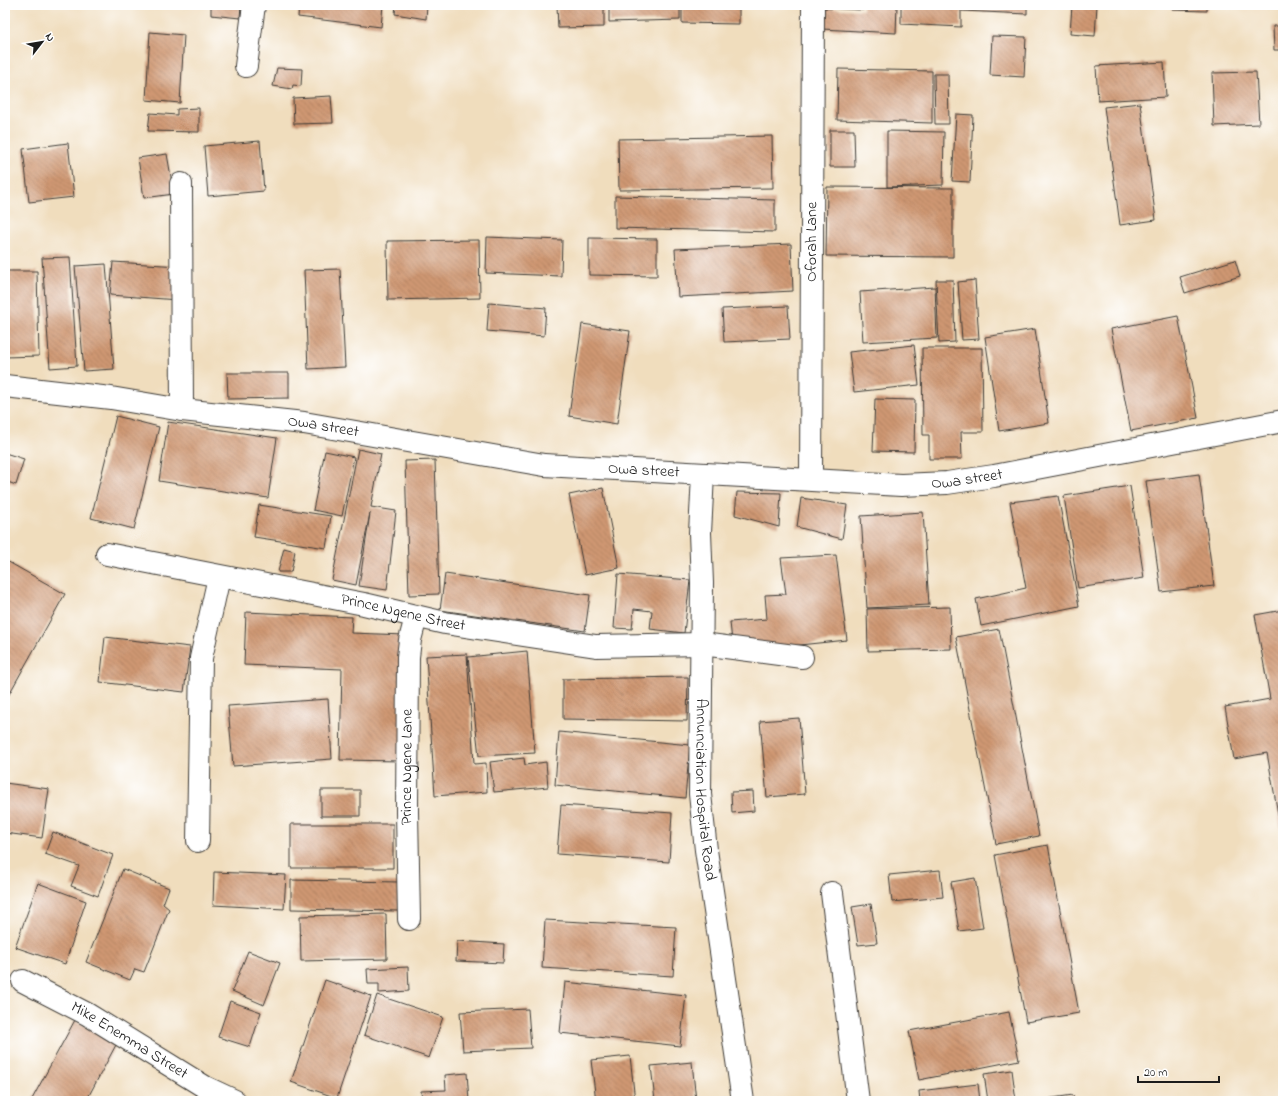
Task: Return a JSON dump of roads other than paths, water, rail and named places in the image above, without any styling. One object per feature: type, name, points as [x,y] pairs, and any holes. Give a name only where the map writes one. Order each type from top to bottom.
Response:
[{"type":"street","points":[[246,66],[254,5]]},
{"type":"street","name":"Oforah Lane","points":[[811,479],[813,5]]},
{"type":"street","points":[[181,184],[182,410]]},
{"type":"street","name":"Owa street","points":[[5,386],[111,398],[182,410],[304,423],[544,464],[704,475],[811,479],[901,485],[947,483],[1088,460],[1283,421]]},
{"type":"street","name":"Annunciation Hospital Road","points":[[704,475],[700,533],[702,644],[700,794],[706,850],[743,1101]]},
{"type":"street","name":"Prince Ngene Street","points":[[107,554],[364,604],[416,617],[596,646],[702,644],[802,657]]},
{"type":"street","points":[[198,841],[201,658],[219,577]]},
{"type":"street","name":"Prince Ngene Lane","points":[[409,919],[407,812],[408,657],[410,640],[416,617]]},
{"type":"street","points":[[832,893],[858,1101]]},
{"type":"street","name":"Mike Enemma Street","points":[[23,981],[87,1014],[205,1087],[234,1101]]}]
